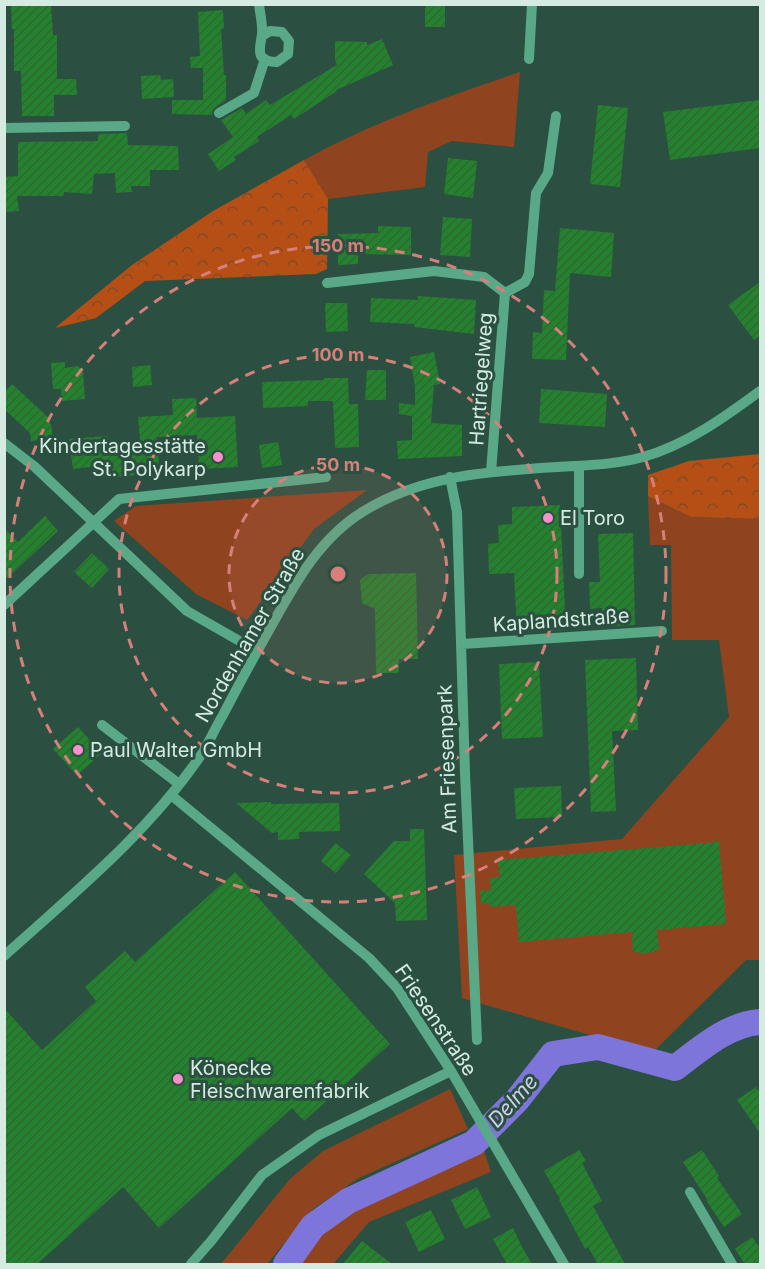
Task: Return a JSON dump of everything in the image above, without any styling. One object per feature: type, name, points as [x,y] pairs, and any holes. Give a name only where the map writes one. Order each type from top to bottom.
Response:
[{"type":"street","points":[[219,113],[254,93],[265,59],[259,48],[262,36],[259,4]]},
{"type":"street","points":[[529,59],[532,4]]},
{"type":"street","points":[[262,36],[270,31],[279,31],[286,36],[290,45],[290,50],[278,62],[265,59]]},
{"type":"street","points":[[506,293],[525,282],[529,274],[536,193],[548,173],[556,116]]},
{"type":"street","points":[[4,128],[125,126]]},
{"type":"street","name":"Hartriegelweg","points":[[327,283],[434,271],[484,277],[506,293],[491,472]]},
{"type":"street","name":"Nordenhamer Straße","points":[[4,956],[112,858],[171,795],[202,754],[301,575],[329,539],[363,512],[399,492],[450,477],[599,465],[641,458],[656,453],[725,417],[760,391]]},
{"type":"street","points":[[4,443],[35,467],[187,611],[257,651]]},
{"type":"street","points":[[579,466],[579,574]]},
{"type":"street","points":[[4,605],[119,500],[326,477]]},
{"type":"street","name":"Am Friesenpark","points":[[450,477],[457,512],[465,773],[477,1040]]},
{"type":"street","name":"Kaplandstraße","points":[[462,644],[662,631]]},
{"type":"street","points":[[102,724],[179,784]]},
{"type":"street","name":"Friesenstraße","points":[[171,795],[369,958],[397,988],[451,1071],[564,1264]]},
{"type":"street","points":[[191,1264],[262,1175],[319,1135],[451,1071]]},
{"type":"street","points":[[690,1192],[732,1264]]},
{"type":"shaded area","points":[[520,72],[514,147],[452,141],[428,152],[425,187],[328,199],[304,160],[383,122]]},
{"type":"shaded area","points":[[367,490],[314,529],[247,620],[196,594],[114,521],[136,506]]},
{"type":"shaded area","points":[[648,496],[691,517],[760,519],[760,960],[746,960],[652,1053],[462,998],[454,855],[622,839],[729,717],[719,640],[672,640],[671,545],[650,545]]},
{"type":"shaded area","points":[[450,1089],[468,1129],[359,1178],[313,1209],[267,1264],[221,1264],[290,1179],[323,1151]]},
{"type":"shaded area","points":[[484,1151],[491,1172],[369,1222],[333,1264],[299,1264],[316,1236],[355,1207]]},
{"type":"green space","points":[[304,160],[328,199],[327,269],[316,274],[145,281],[96,318],[55,328],[132,265],[213,211]]},
{"type":"green space","points":[[760,454],[760,519],[691,517],[648,496],[648,475],[689,461]]},
{"type":"building","points":[[11,4],[51,4],[53,35],[57,35],[57,79],[76,79],[77,95],[54,95],[54,116],[22,116],[21,71],[14,71],[14,29],[12,29]]},
{"type":"building","points":[[425,4],[445,4],[445,27],[425,27]]},
{"type":"building","points":[[223,10],[224,29],[221,29],[226,100],[213,109],[212,115],[172,114],[172,100],[203,100],[203,68],[191,68],[190,57],[200,56],[198,12]]},
{"type":"building","points":[[382,39],[393,65],[336,90],[294,119],[291,115],[257,137],[259,141],[234,157],[236,160],[219,171],[208,154],[233,137],[221,120],[242,108],[246,114],[266,100],[270,105],[337,65],[335,41],[367,42],[367,45]]},
{"type":"building","points":[[160,75],[161,80],[173,79],[174,97],[142,99],[141,76]]},
{"type":"building","points":[[760,100],[760,148],[670,160],[663,112]]},
{"type":"building","points":[[598,105],[628,108],[620,187],[590,184]]},
{"type":"building","points":[[127,133],[128,145],[178,146],[179,170],[150,170],[150,186],[131,186],[132,192],[116,193],[115,173],[94,174],[92,194],[64,192],[63,196],[17,196],[19,211],[4,212],[4,177],[18,176],[18,142],[98,141],[98,134]]},
{"type":"building","points":[[448,158],[477,161],[473,198],[444,194]]},
{"type":"building","points":[[443,217],[472,219],[470,257],[440,255]]},
{"type":"building","points":[[378,226],[411,227],[411,255],[358,254],[358,264],[338,265],[338,234],[378,233]]},
{"type":"building","points":[[560,228],[614,233],[611,277],[570,273],[566,360],[532,359],[533,332],[542,333],[544,290],[555,291]]},
{"type":"building","points":[[760,282],[760,336],[754,340],[728,305]]},
{"type":"building","points":[[418,296],[476,300],[474,334],[414,327],[415,324],[370,322],[371,298],[418,300]]},
{"type":"building","points":[[325,303],[347,303],[348,331],[326,332]]},
{"type":"building","points":[[434,352],[440,384],[434,385],[431,423],[462,425],[462,456],[398,459],[397,441],[412,440],[412,416],[399,414],[399,403],[415,405],[415,387],[410,357]]},
{"type":"building","points":[[65,362],[65,368],[78,366],[83,372],[85,399],[62,401],[61,389],[53,389],[51,363]]},
{"type":"building","points":[[150,365],[152,385],[133,387],[132,367]]},
{"type":"building","points":[[367,370],[386,370],[386,400],[365,400]]},
{"type":"building","points":[[324,378],[348,378],[349,404],[358,404],[359,447],[335,448],[333,401],[308,401],[308,406],[263,408],[262,382],[324,380]]},
{"type":"building","points":[[12,384],[49,418],[53,439],[31,441],[30,433],[4,409],[4,392]]},
{"type":"building","points":[[541,389],[607,394],[605,427],[539,423]]},
{"type":"building","points":[[196,398],[197,418],[235,416],[238,467],[199,469],[197,435],[157,437],[159,464],[137,465],[138,475],[113,477],[112,464],[73,469],[69,439],[107,436],[110,452],[141,450],[138,417],[173,415],[172,399]]},
{"type":"building","points":[[278,442],[282,465],[262,468],[259,445]]},
{"type":"building","points":[[560,505],[566,630],[517,632],[514,573],[489,574],[488,544],[499,543],[498,525],[512,524],[512,507]]},
{"type":"building","points":[[45,516],[58,531],[4,581],[4,528],[18,542]]},
{"type":"building","points":[[633,533],[635,625],[602,627],[602,608],[590,609],[589,582],[600,582],[598,534]]},
{"type":"building","points":[[92,553],[109,569],[92,588],[74,572]]},
{"type":"building","points":[[416,573],[418,659],[399,659],[399,673],[376,673],[375,609],[362,603],[360,580],[369,574]]},
{"type":"building","points":[[636,658],[638,730],[612,731],[616,811],[591,812],[585,660]]},
{"type":"building","points":[[539,662],[543,737],[502,739],[499,664]]},
{"type":"building","name":"Paul Walter GmbH","points":[[78,727],[102,753],[77,775],[53,749]]},
{"type":"building","points":[[561,786],[562,817],[516,819],[514,788]]},
{"type":"building","points":[[271,802],[271,804],[339,803],[340,831],[299,832],[299,839],[278,840],[278,832],[272,833],[236,803]]},
{"type":"building","points":[[410,829],[424,829],[427,920],[396,921],[395,903],[364,874],[394,841],[410,841]]},
{"type":"building","points":[[719,842],[726,924],[657,930],[659,950],[654,950],[654,952],[639,954],[639,952],[633,952],[632,932],[519,942],[516,905],[491,907],[490,903],[481,904],[480,891],[491,890],[490,878],[500,877],[498,860]]},
{"type":"building","points":[[335,843],[351,855],[336,873],[321,861]]},
{"type":"building","name":"Könecke Fleischwarenfabrik","points":[[235,872],[390,1044],[304,1121],[292,1108],[159,1228],[123,1187],[37,1264],[4,1264],[4,1008],[42,1050],[96,1001],[85,987],[125,951],[135,962]]},
{"type":"building","points":[[756,1087],[760,1093],[760,1133],[737,1100]]},
{"type":"building","points":[[579,1150],[586,1161],[582,1163],[602,1201],[593,1206],[625,1264],[598,1264],[588,1247],[585,1249],[544,1171]]},
{"type":"building","points":[[702,1150],[719,1176],[717,1178],[742,1214],[724,1227],[683,1162]]},
{"type":"building","points":[[477,1187],[491,1217],[465,1229],[451,1200]]},
{"type":"building","points":[[431,1210],[445,1239],[419,1252],[405,1222]]},
{"type":"building","points":[[513,1228],[532,1264],[507,1264],[493,1239]]},
{"type":"building","points":[[752,1237],[760,1248],[760,1264],[745,1264],[735,1249]]},
{"type":"building","points":[[362,1241],[392,1264],[343,1264]]},
{"type":"waterway","name":"Delme","points":[[286,1264],[313,1226],[348,1201],[474,1143],[517,1100],[553,1054],[598,1047],[675,1068],[726,1032],[760,1022]]},
{"type":"place","name":"Kindertagesstätte St. Polykarp","points":[[218,457]]},
{"type":"place","name":"El Toro","points":[[548,518]]},
{"type":"place","name":"Paul Walter GmbH","points":[[78,750]]},
{"type":"place","name":"Könecke Fleischwarenfabrik","points":[[178,1079]]}]
